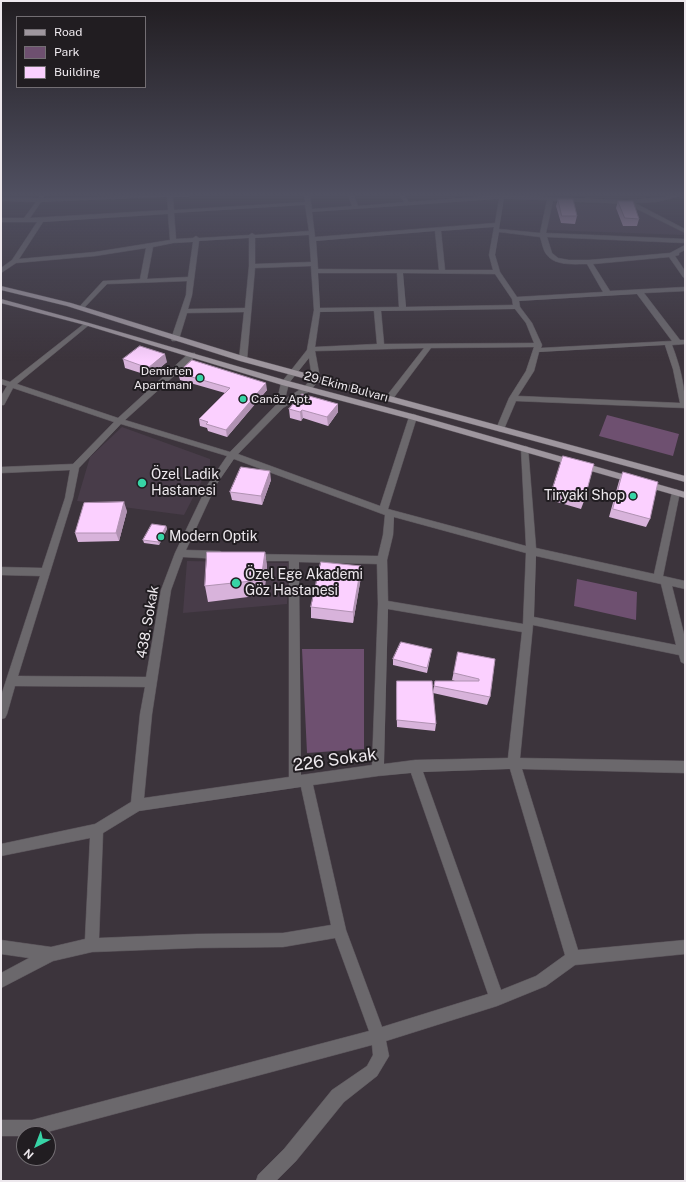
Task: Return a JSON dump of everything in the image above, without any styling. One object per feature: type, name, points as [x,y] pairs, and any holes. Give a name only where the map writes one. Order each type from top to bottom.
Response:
[{"type":"main road","name":"29 Ekim Bulvarı","points":[[1,288],[81,308],[175,339],[243,359],[685,479]]},
{"type":"main road","name":"29 Ekim Bulvarı","points":[[1,301],[86,324],[285,383],[413,417],[680,494]]},
{"type":"street","points":[[1,271],[14,261],[21,250]]},
{"type":"street","points":[[14,261],[121,250]]},
{"type":"street","points":[[143,281],[149,250]]},
{"type":"street","points":[[175,339],[189,295],[195,250]]},
{"type":"street","points":[[243,359],[252,266],[252,250]]},
{"type":"street","points":[[313,250],[317,310],[312,350],[316,378]]},
{"type":"street","points":[[440,250],[442,272]]},
{"type":"street","points":[[493,250],[492,256],[497,272],[515,300],[517,307],[529,323],[537,348],[530,371],[513,398],[500,429]]},
{"type":"street","points":[[548,250],[549,254],[556,259],[569,262],[589,262],[649,250]]},
{"type":"street","points":[[667,250],[685,276]]},
{"type":"street","points":[[589,262],[608,294]]},
{"type":"street","points":[[252,266],[400,272],[497,272]]},
{"type":"street","points":[[400,272],[403,309]]},
{"type":"street","points":[[81,308],[104,282],[191,279]]},
{"type":"street","points":[[515,300],[685,289]]},
{"type":"street","points":[[640,292],[682,343]]},
{"type":"street","points":[[317,310],[517,307]]},
{"type":"street","points":[[377,309],[381,346]]},
{"type":"street","points":[[184,311],[247,310]]},
{"type":"street","points":[[1,403],[11,385],[86,324]]},
{"type":"street","points":[[280,406],[285,383],[312,350],[381,346],[537,348],[682,343]]},
{"type":"street","points":[[513,398],[685,406],[677,369],[668,344]]},
{"type":"street","points":[[389,398],[429,346]]},
{"type":"street","points":[[1,714],[7,686],[46,572],[69,498],[75,467],[119,421],[192,355]]},
{"type":"street","name":"438. Sokak","points":[[137,805],[146,714],[166,590],[180,553],[212,484],[232,456],[280,406],[307,389],[316,378]]},
{"type":"street","points":[[1,381],[119,421],[232,456],[386,512],[531,551],[685,585]]},
{"type":"street","points":[[378,770],[383,604],[382,560],[388,535],[386,512],[413,417]]},
{"type":"street","points":[[525,449],[531,551],[528,625],[514,762],[573,958]]},
{"type":"street","points":[[1,470],[75,467]]},
{"type":"street","points":[[383,604],[528,625],[684,655],[662,579],[680,494]]},
{"type":"street","points":[[180,553],[294,559],[382,560]]},
{"type":"street","points":[[264,1181],[290,1155],[338,1096],[372,1071],[382,1056],[378,1036],[340,930],[301,782],[294,559]]},
{"type":"street","points":[[1,571],[46,572]]},
{"type":"street","points":[[7,686],[151,682]]},
{"type":"street","name":"226 Sokak","points":[[1,850],[97,830],[137,805],[378,770],[415,766],[514,762],[685,767]]},
{"type":"street","points":[[415,766],[497,999]]},
{"type":"street","points":[[92,945],[97,830]]},
{"type":"street","points":[[1,981],[51,954],[92,945],[196,941],[283,940],[340,930]]},
{"type":"street","points":[[1,947],[51,954]]},
{"type":"street","points":[[1,1128],[32,1128],[378,1036],[497,999],[541,981],[573,958],[685,947]]},
{"type":"shaded area","name":"Özel Ladik Hastanesi","points":[[122,427],[210,459],[210,465],[184,515],[77,501],[90,457]]},
{"type":"shaded area","name":"Özel Ege Akademi Göz Hastanesi","points":[[187,561],[288,563],[287,604],[183,613]]},
{"type":"green space","points":[[607,415],[679,434],[673,456],[599,436]]},
{"type":"green space","points":[[577,579],[637,592],[636,620],[574,606]]},
{"type":"green space","points":[[302,649],[364,649],[364,749],[307,753]]},
{"type":"building","points":[[140,346],[165,354],[148,368],[123,359]]},
{"type":"building","points":[[192,360],[266,383],[226,430],[206,424],[208,422],[199,419],[230,388],[178,373]]},
{"type":"building","points":[[302,394],[338,404],[327,417],[302,410],[300,412],[289,409]]},
{"type":"building","points":[[563,456],[594,464],[584,501],[552,491]]},
{"type":"building","points":[[241,467],[270,471],[261,496],[230,492]]},
{"type":"building","points":[[623,472],[658,482],[650,519],[613,509]]},
{"type":"building","points":[[124,502],[116,533],[75,533],[84,503]]},
{"type":"building","points":[[152,524],[166,526],[158,542],[143,540]]},
{"type":"building","points":[[207,552],[265,552],[261,580],[205,586]]},
{"type":"building","points":[[321,562],[361,566],[353,612],[311,607]]},
{"type":"building","points":[[401,642],[432,649],[427,668],[393,659]]},
{"type":"building","points":[[458,652],[495,659],[490,697],[434,686],[435,681],[479,681],[479,679],[454,673]]},
{"type":"building","points":[[397,681],[432,681],[436,724],[397,720]]},
{"type":"place","name":"Demirten Apartmanı","points":[[200,378]]},
{"type":"place","name":"Canöz Apt.","points":[[243,399]]},
{"type":"place","name":"Özel Ladik Hastanesi","points":[[142,483]]},
{"type":"place","name":"Tiryaki Shop","points":[[633,496]]},
{"type":"place","name":"Modern Optik","points":[[161,537]]},
{"type":"place","name":"Özel Ege Akademi Göz Hastanesi","points":[[236,583]]}]
